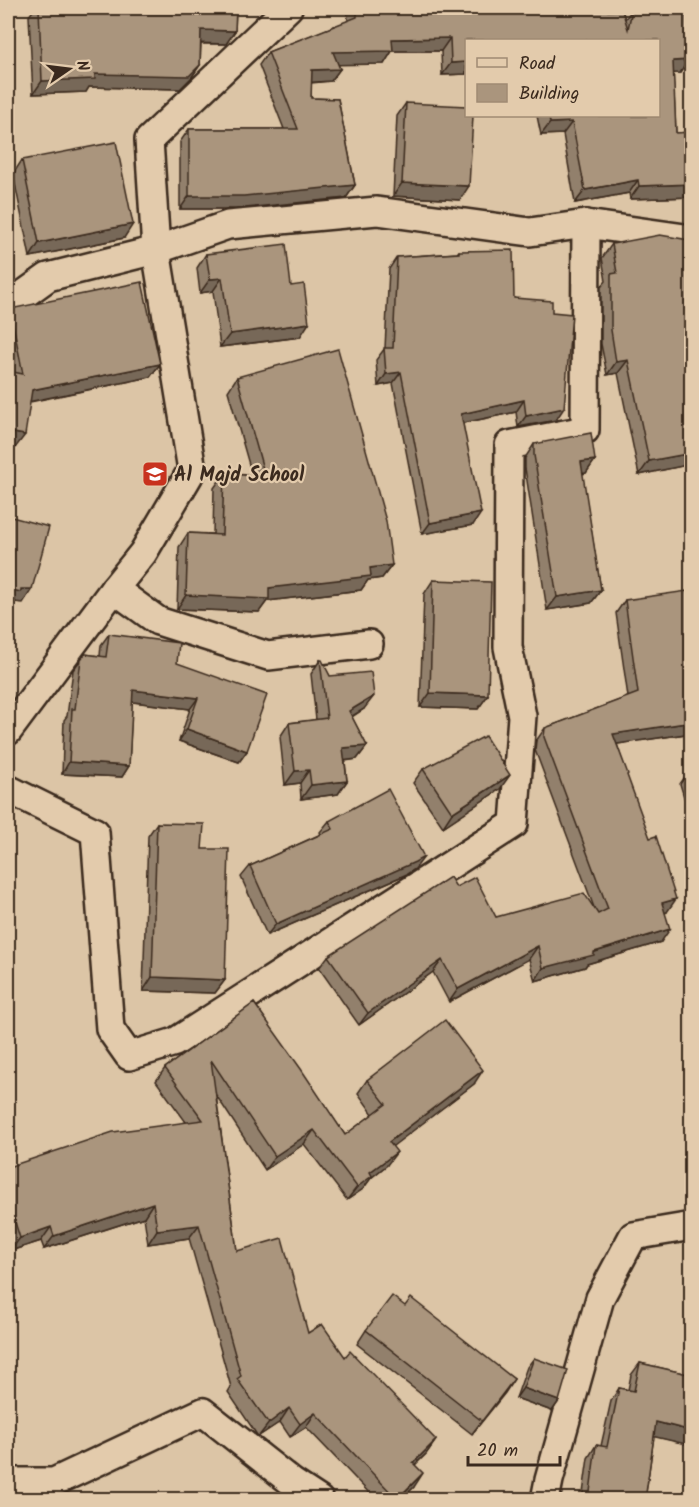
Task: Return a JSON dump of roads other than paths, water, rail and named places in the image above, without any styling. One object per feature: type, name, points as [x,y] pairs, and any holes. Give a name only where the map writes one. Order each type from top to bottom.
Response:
[{"type":"street","points":[[8,731],[143,553],[192,470],[156,250],[149,140],[288,8]]},
{"type":"street","points":[[8,299],[16,300],[48,277],[156,250],[228,225],[377,211],[530,232],[586,224],[692,239]]},
{"type":"street","points":[[8,789],[95,832],[110,1029],[129,1056],[175,1042],[514,824],[522,716],[508,647],[509,445],[585,430],[586,224]]},
{"type":"street","points":[[114,589],[158,621],[268,656],[369,644]]},
{"type":"street","points":[[545,1500],[600,1298],[633,1236],[692,1226]]},
{"type":"street","points":[[8,1482],[54,1482],[203,1412],[292,1483],[319,1500]]},
{"type":"place","name":"Al Majd School","points":[[155,474]]}]
